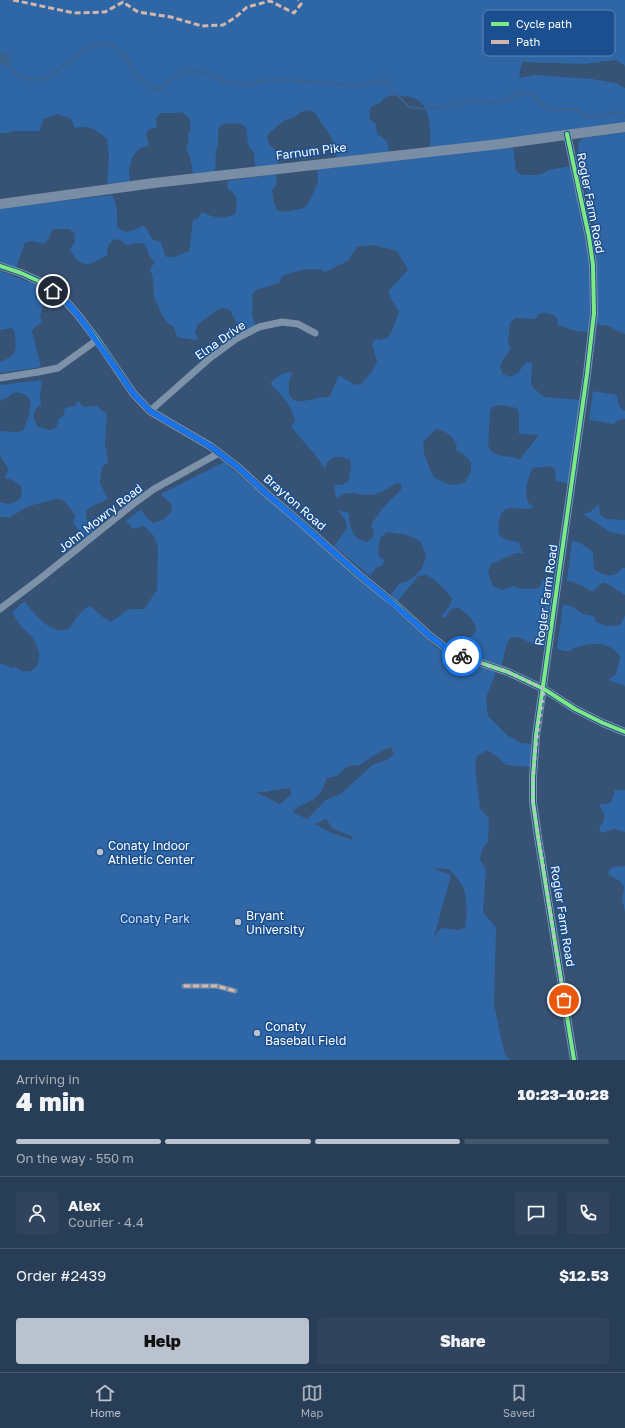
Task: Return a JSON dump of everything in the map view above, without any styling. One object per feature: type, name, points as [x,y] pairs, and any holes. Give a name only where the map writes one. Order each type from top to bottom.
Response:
[{"type":"main road","name":"Farnum Pike","points":[[0,204],[154,182],[500,144],[625,127]]},
{"type":"street","name":"Rogler Farm Road","points":[[567,134],[589,237],[593,265],[594,313],[544,689],[536,736],[533,802],[574,1060]]},
{"type":"street","name":"Brayton Road","points":[[0,266],[21,273],[40,282],[63,298],[97,340],[133,393],[150,411],[200,439],[239,468],[358,574],[450,651],[508,672],[544,689],[575,709],[625,732]]},
{"type":"street","name":"Elna Drive","points":[[150,411],[210,358],[236,339],[259,326],[282,322],[298,324],[315,333]]},
{"type":"street","points":[[0,378],[58,368],[97,340]]},
{"type":"street","name":"John Mowry Road","points":[[0,609],[154,489],[219,453]]},
{"type":"street","points":[[184,986],[217,986],[235,991]]},
{"type":"green space","points":[[0,0],[625,0],[625,66],[615,60],[584,64],[522,62],[519,78],[535,75],[592,79],[616,83],[625,88],[625,122],[595,126],[595,130],[430,151],[428,115],[421,103],[412,97],[390,96],[386,97],[380,103],[370,108],[370,119],[376,124],[377,134],[387,141],[389,152],[337,158],[335,145],[329,134],[314,112],[307,110],[301,112],[293,118],[285,120],[270,132],[267,138],[269,144],[277,152],[279,164],[255,167],[254,154],[248,144],[246,127],[234,123],[221,125],[218,131],[215,172],[193,174],[186,147],[189,141],[188,132],[191,131],[189,118],[182,112],[160,113],[156,120],[157,127],[150,129],[146,134],[149,145],[138,150],[132,158],[129,170],[130,182],[107,185],[109,158],[107,139],[92,129],[85,127],[75,128],[71,119],[58,114],[44,119],[40,128],[41,131],[12,131],[8,133],[0,133]]},
{"type":"green space","points":[[625,132],[625,334],[608,326],[594,324],[589,230],[595,229],[578,148],[579,142],[583,138]]},
{"type":"green space","points":[[513,146],[516,171],[522,175],[538,175],[548,170],[571,166],[585,232],[590,265],[592,310],[590,332],[576,331],[558,325],[557,318],[548,313],[538,314],[536,319],[515,318],[510,323],[508,343],[511,349],[502,361],[500,367],[503,374],[510,377],[518,373],[526,362],[532,363],[531,383],[533,388],[544,397],[580,400],[568,483],[556,481],[555,470],[550,466],[533,468],[528,480],[526,496],[529,504],[534,507],[527,509],[506,509],[500,517],[499,534],[501,537],[519,542],[524,553],[516,553],[491,564],[488,572],[493,586],[502,590],[514,586],[522,589],[535,589],[540,587],[542,580],[555,584],[546,646],[535,645],[518,637],[510,638],[501,667],[461,653],[467,641],[476,631],[476,627],[468,615],[459,608],[451,609],[445,618],[441,617],[450,605],[452,599],[447,592],[432,578],[425,575],[418,576],[398,601],[391,595],[399,584],[410,580],[422,569],[426,555],[420,541],[407,535],[388,532],[384,534],[380,539],[378,553],[384,560],[383,565],[376,568],[370,576],[334,546],[347,528],[346,521],[338,510],[349,513],[352,531],[358,538],[367,542],[373,537],[374,532],[371,526],[379,513],[400,491],[402,487],[401,484],[397,483],[371,495],[347,493],[336,498],[334,485],[342,485],[349,480],[351,466],[350,460],[342,457],[331,458],[326,464],[325,469],[321,462],[291,427],[295,421],[292,411],[282,396],[270,384],[280,375],[293,372],[289,380],[290,397],[293,400],[302,401],[330,396],[339,375],[355,385],[361,384],[373,370],[377,361],[372,344],[376,338],[379,340],[387,338],[392,331],[399,312],[388,291],[408,270],[397,251],[372,245],[357,247],[348,261],[325,272],[309,269],[282,276],[279,283],[256,290],[252,295],[252,315],[256,327],[243,335],[230,310],[223,308],[219,309],[198,324],[195,332],[198,339],[195,340],[177,337],[174,327],[163,317],[154,297],[153,279],[150,269],[155,262],[151,258],[144,244],[135,243],[126,245],[122,241],[114,239],[108,245],[107,255],[94,262],[83,264],[77,260],[69,250],[75,242],[74,233],[69,229],[54,229],[44,244],[31,241],[25,243],[16,268],[0,262],[0,208],[113,195],[117,211],[117,227],[123,231],[129,231],[145,226],[152,239],[161,242],[166,257],[174,257],[189,251],[193,220],[197,219],[202,212],[218,218],[235,214],[237,206],[236,200],[234,194],[228,189],[227,181],[276,174],[277,184],[272,190],[274,202],[277,210],[285,212],[304,208],[309,202],[318,182],[317,169]],"holes":[[[499,405],[517,408],[519,413],[519,434],[539,435],[519,460],[517,458],[498,455],[491,451],[488,445],[490,411],[492,407]],[[438,429],[451,437],[457,445],[455,450],[462,453],[471,462],[471,472],[464,483],[451,485],[435,478],[431,472],[424,453],[423,443],[431,433]]]},
{"type":"green space","points":[[0,271],[50,290],[52,293],[42,307],[40,317],[43,322],[32,331],[41,367],[0,373],[0,362],[14,353],[16,346],[14,330],[11,328],[0,330]]},
{"type":"green space","points":[[42,380],[40,395],[41,405],[34,412],[35,421],[38,427],[50,430],[56,428],[59,418],[63,416],[65,408],[75,406],[78,401],[84,407],[97,406],[107,414],[105,444],[108,462],[102,467],[100,483],[108,499],[90,507],[86,512],[86,518],[97,532],[88,541],[73,523],[75,516],[63,500],[56,499],[29,506],[10,517],[0,517],[0,502],[12,503],[17,501],[22,496],[21,486],[10,479],[4,478],[7,474],[8,468],[0,455],[0,431],[18,432],[23,430],[30,409],[30,400],[24,394],[13,393],[0,402],[0,385]]},
{"type":"green space","points":[[593,391],[617,395],[620,406],[625,411],[625,419],[621,419],[613,424],[589,420]]},
{"type":"green space","name":"Conaty Park","points":[[224,462],[331,553],[437,648],[462,661],[496,672],[486,698],[488,716],[507,735],[521,743],[532,744],[530,767],[506,765],[498,757],[487,750],[477,756],[475,765],[480,808],[489,819],[488,842],[482,849],[480,860],[486,869],[483,912],[496,928],[494,1004],[505,1055],[511,1060],[0,1060],[0,663],[12,668],[15,666],[26,672],[36,667],[39,656],[39,651],[33,638],[19,624],[12,612],[25,601],[44,623],[57,630],[64,630],[70,628],[81,613],[91,606],[104,618],[111,622],[129,609],[144,609],[157,590],[158,548],[153,535],[144,526],[133,529],[126,521],[141,509],[146,517],[153,523],[163,520],[172,511],[171,504],[161,494]],"holes":[[[391,747],[394,754],[387,760],[372,765],[342,793],[326,800],[307,819],[293,812],[298,807],[317,796],[322,790],[327,778],[337,776],[348,766],[360,765],[376,754]],[[290,788],[291,795],[280,804],[256,792]],[[326,819],[333,829],[351,836],[353,840],[332,833],[315,824]],[[432,868],[449,869],[461,884],[464,890],[466,904],[465,928],[457,930],[442,928],[437,932],[433,941],[451,875]]]},
{"type":"green space","points":[[599,504],[600,515],[606,519],[625,520],[625,535],[610,532],[583,514],[590,512]]},
{"type":"green space","points":[[572,541],[579,542],[593,552],[594,569],[601,573],[605,575],[612,575],[616,574],[622,568],[625,568],[625,595],[605,583],[600,584],[593,592],[574,582],[567,581]]},
{"type":"green space","points":[[563,604],[571,606],[583,614],[594,616],[596,622],[607,626],[620,625],[625,615],[625,686],[608,680],[616,674],[620,657],[611,648],[600,644],[594,644],[581,646],[570,651],[557,649]]},
{"type":"green space","points":[[615,790],[625,790],[625,832],[614,829],[601,833],[599,828],[603,822],[604,816],[599,804],[611,802]]},
{"type":"green space","points":[[625,866],[625,912],[622,899],[624,887],[620,881],[609,875],[608,872],[612,867]]},
{"type":"waterway","points":[[4,59],[14,73],[28,79],[44,80],[86,49],[92,46],[104,44],[118,50],[136,74],[155,90],[168,83],[179,74],[192,70],[211,75],[226,82],[241,85],[266,80],[294,80],[359,86],[382,80],[387,81],[392,90],[409,107],[432,109],[466,102],[499,102],[520,93],[528,93],[536,97],[546,108],[549,109],[573,109],[590,116],[613,113],[625,116]]},
{"type":"waterway","points":[[0,58],[4,59]]},
{"type":"marked path","points":[[13,0],[74,13],[105,12],[123,2],[138,12],[171,17],[202,26],[223,25],[236,17],[247,7],[270,1],[294,13],[301,4],[298,0]]},
{"type":"marked path","points":[[184,986],[217,986],[235,991]]},
{"type":"cycle path","points":[[567,134],[589,237],[593,265],[594,313],[587,374],[536,736],[533,802],[574,1060]]},
{"type":"cycle path","points":[[0,266],[21,273],[43,283],[63,298],[97,340],[133,393],[150,411],[210,446],[239,468],[358,574],[396,605],[430,636],[450,651],[508,672],[544,689],[575,709],[625,732]]},
{"type":"way so far","points":[[462,656],[508,672],[544,689],[536,736],[533,802],[564,1000]]},
{"type":"place","name":"Conaty Indoor Athletic Center","points":[[100,852]]},
{"type":"place","name":"Bryant University","points":[[238,922]]},
{"type":"place","name":"Conaty Baseball Field","points":[[257,1033]]},
{"type":"route","points":[[53,291],[63,298],[78,315],[133,393],[150,411],[210,446],[239,468],[430,636],[450,651],[462,656]]}]
